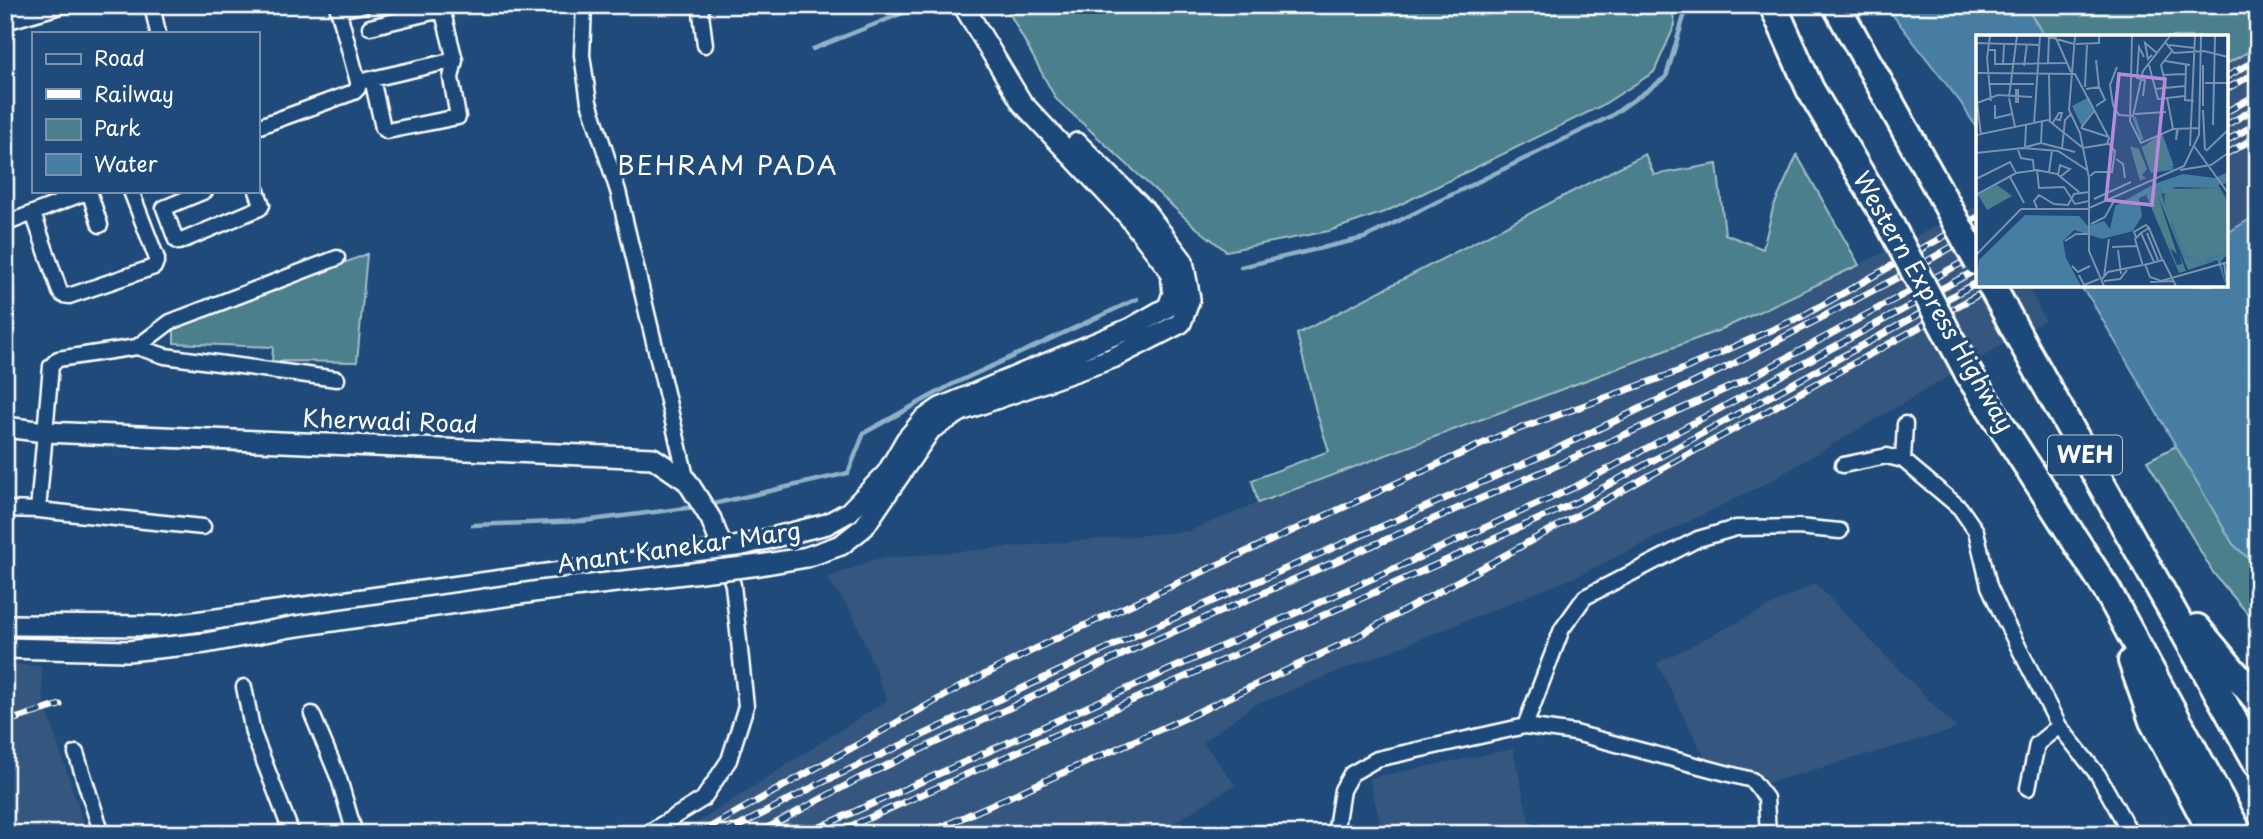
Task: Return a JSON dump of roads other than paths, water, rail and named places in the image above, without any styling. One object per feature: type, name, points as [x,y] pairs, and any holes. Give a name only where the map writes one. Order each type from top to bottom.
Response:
[{"type":"highway","points":[[1758,5],[1810,89]]},
{"type":"highway","name":"Western Express Highway","points":[[1773,5],[1810,89],[1887,219],[1971,378],[2106,590]]},
{"type":"highway","points":[[1836,5],[1976,258]]},
{"type":"highway","name":"WEH","points":[[1992,287],[2148,567]]},
{"type":"highway","points":[[2148,567],[2258,701]]},
{"type":"highway","points":[[2148,567],[2258,764]]},
{"type":"highway","points":[[2106,590],[2239,834]]},
{"type":"highway","points":[[2106,590],[2153,721],[2213,834]]},
{"type":"street","points":[[5,22],[64,5]]},
{"type":"street","points":[[152,5],[158,32]]},
{"type":"street","points":[[364,5],[338,8],[383,128],[387,131],[457,118],[451,78],[455,60],[442,11],[370,27]]},
{"type":"street","points":[[584,5],[582,55],[589,102],[618,191],[687,481]]},
{"type":"street","points":[[700,5],[705,44]]},
{"type":"street","name":"Anant Kanekar Marg","points":[[5,648],[128,651],[206,643],[526,593],[760,565],[807,556],[841,545],[864,527],[931,429],[961,411],[1113,358],[1181,323],[1190,299],[1183,261],[1153,221],[1031,98],[1000,60],[963,5]]},
{"type":"street","name":"Anant Kanekar Marg","points":[[5,625],[165,626],[723,550],[827,524],[849,512],[887,473],[906,440],[923,420],[940,408],[1132,328],[1168,307],[1173,292],[1171,272],[1128,216],[1022,103],[976,5]]},
{"type":"street","points":[[259,126],[354,92],[365,80],[455,60]]},
{"type":"street","points":[[5,224],[86,192]]},
{"type":"street","points":[[89,192],[100,225]]},
{"type":"street","points":[[33,213],[60,292],[69,296],[154,267],[157,259],[131,192]]},
{"type":"street","points":[[201,192],[164,208],[179,242],[260,208],[262,205],[257,192]]},
{"type":"street","points":[[137,347],[170,322],[337,258]]},
{"type":"street","points":[[38,510],[51,366],[58,359],[137,347],[165,356],[337,379]]},
{"type":"street","points":[[1903,460],[1906,424]]},
{"type":"street","name":"Kherwadi Road","points":[[5,427],[45,432],[653,458],[687,481],[711,519],[723,550]]},
{"type":"street","points":[[1843,465],[1887,456],[1903,460],[1960,508],[1976,531],[1989,586],[2059,726],[2098,775],[2131,834]]},
{"type":"street","points":[[5,509],[203,527]]},
{"type":"street","points":[[1525,726],[1562,629],[1586,597],[1698,539],[1736,528],[1798,527],[1840,531]]},
{"type":"street","points":[[646,834],[703,799],[729,760],[746,706],[733,585],[723,550]]},
{"type":"street","points":[[244,687],[253,733],[292,834]]},
{"type":"street","points":[[312,714],[339,779],[355,834]]},
{"type":"street","points":[[1335,834],[1342,790],[1351,774],[1377,759],[1525,726],[1575,733],[1752,780],[1766,798],[1768,834]]},
{"type":"street","points":[[2028,788],[2037,744],[2059,726]]},
{"type":"street","points":[[76,753],[102,834]]},
{"type":"water","points":[[1889,5],[2025,5],[2044,35],[1976,35],[1976,127],[1961,103],[1892,14]]},
{"type":"water","points":[[2258,214],[2258,421],[2251,428],[2258,438],[2258,567],[2233,544],[2091,300],[2081,287],[2228,287],[2228,233]]},
{"type":"waterway","points":[[813,49],[923,5]]},
{"type":"waterway","points":[[1241,267],[1364,238],[1611,116],[1666,77],[1685,13],[1681,5]]},
{"type":"waterway","points":[[713,504],[848,473],[864,433],[951,385],[1137,299]]},
{"type":"waterway","points":[[473,525],[583,521],[695,507]]},
{"type":"railway","points":[[2228,76],[2258,59]]},
{"type":"railway","points":[[2228,88],[2258,72]]},
{"type":"railway","points":[[2228,111],[2258,94]]},
{"type":"railway","points":[[2228,124],[2258,107]]},
{"type":"railway","points":[[2228,140],[2258,123]]},
{"type":"railway","points":[[2228,153],[2258,136]]},
{"type":"railway","points":[[698,834],[964,685],[1051,641],[1502,435],[1677,372],[1801,317],[1976,218]]},
{"type":"railway","points":[[724,834],[823,782],[1138,634],[1546,454],[1731,365],[1976,233]]},
{"type":"railway","points":[[756,834],[858,779],[1143,645],[1551,468],[1750,378],[1976,255]]},
{"type":"railway","points":[[805,834],[1573,488],[1976,270]]},
{"type":"railway","points":[[833,834],[1577,502],[1976,283]]},
{"type":"railway","points":[[926,834],[1347,642],[1992,287]]},
{"type":"railway","points":[[5,722],[60,705]]},
{"type":"district","name":"BEHRAM PADA","points":[[728,166]]}]
